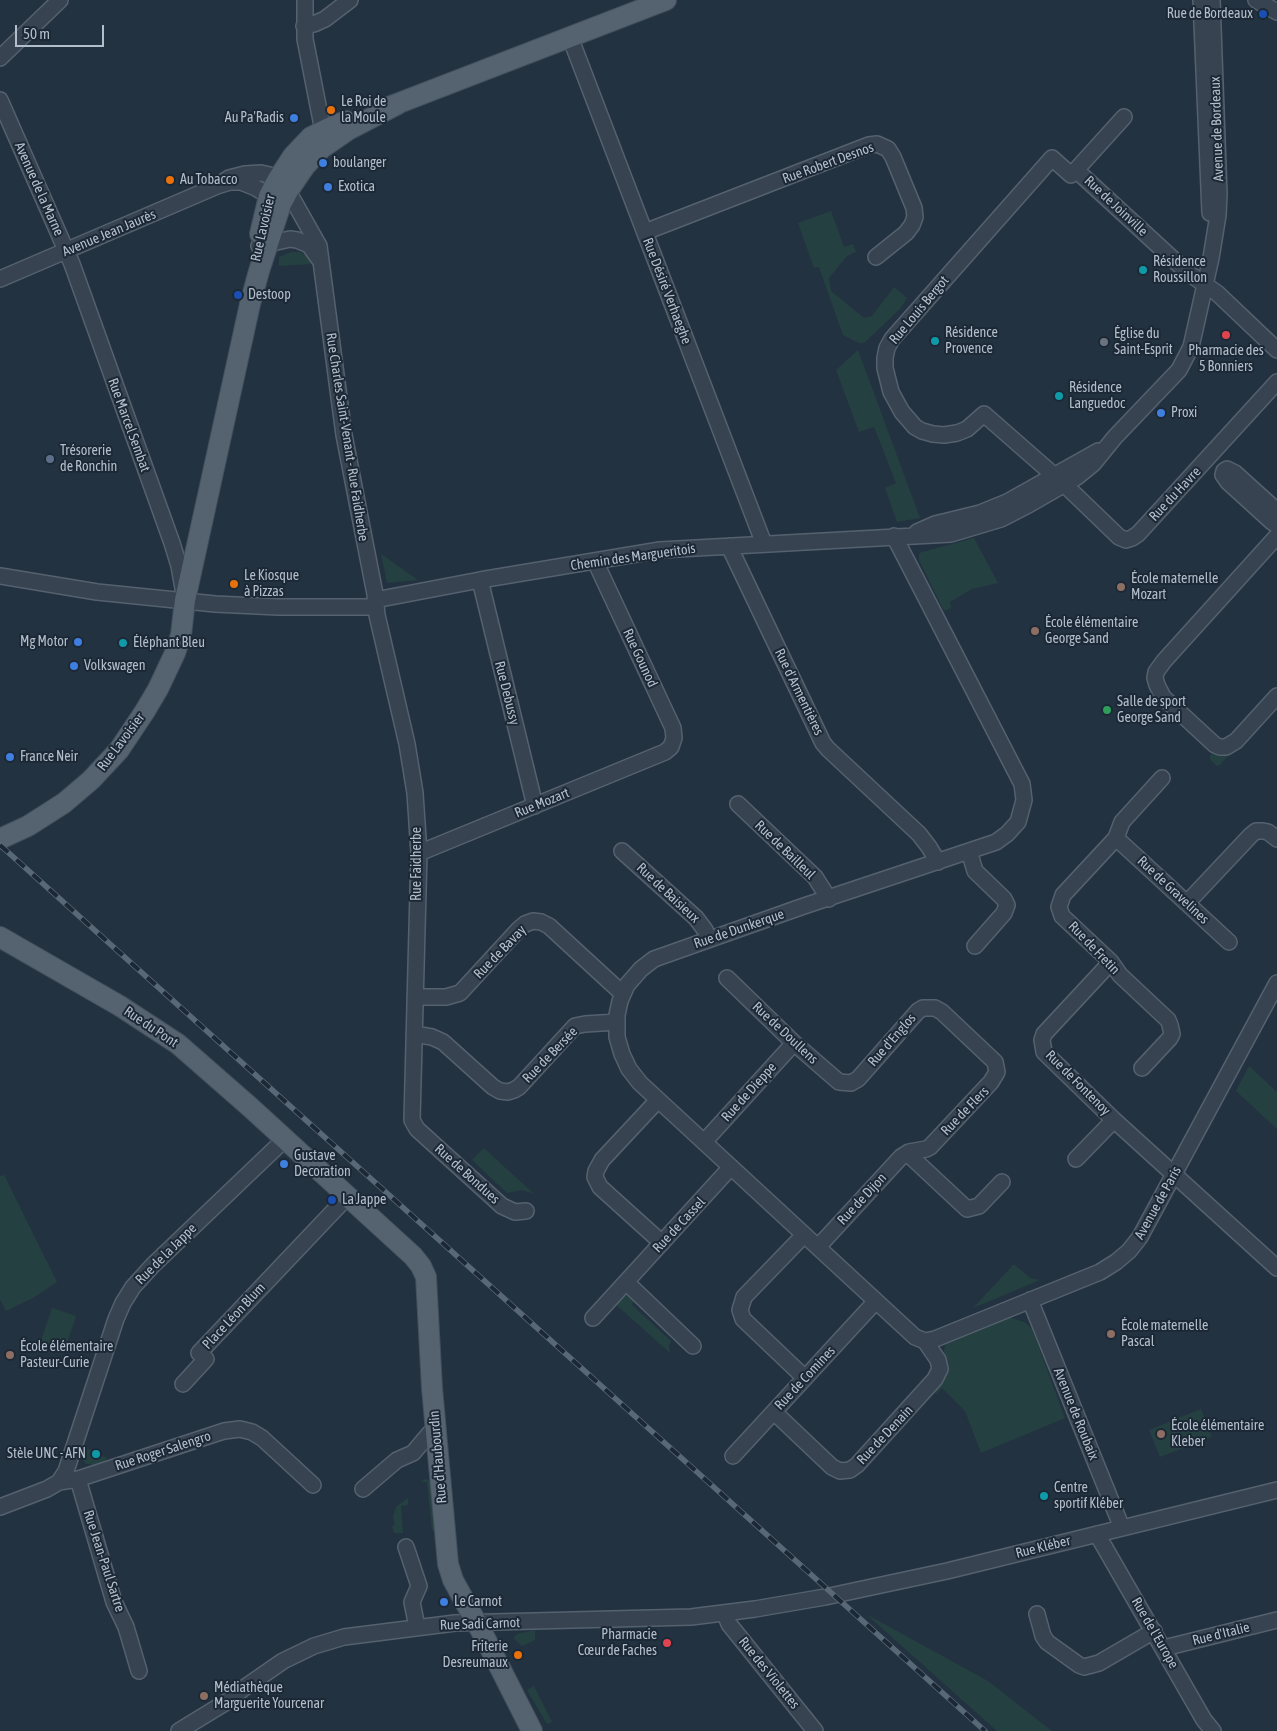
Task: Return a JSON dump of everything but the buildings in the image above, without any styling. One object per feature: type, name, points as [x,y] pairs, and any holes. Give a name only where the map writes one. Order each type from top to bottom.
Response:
[{"type":"main road","points":[[330,134],[398,104],[666,0]]},
{"type":"main road","name":"Rue Lavoisier","points":[[7,830],[64,803],[103,768],[119,750],[145,711],[171,662],[181,635],[185,600],[250,304],[264,247],[282,204],[279,190],[305,142],[330,134]]},
{"type":"main road","name":"Rue Lavoisier","points":[[7,830],[55,796],[113,742],[141,702],[161,664],[185,600]]},
{"type":"main road","name":"Rue du Pont","points":[[0,937],[120,1006],[164,1034],[192,1056],[284,1140]]},
{"type":"main road","name":"Rue d'Haubourdin","points":[[284,1140],[413,1256],[424,1271],[426,1276],[436,1432],[448,1564],[453,1580],[532,1731]]},
{"type":"street","points":[[0,58],[60,0]]},
{"type":"street","points":[[304,0],[306,45],[330,134]]},
{"type":"street","points":[[304,26],[325,19],[350,0]]},
{"type":"street","name":"Avenue de Bordeaux","points":[[1201,0],[1211,258]]},
{"type":"street","name":"Avenue de Bordeaux","points":[[901,536],[951,534],[1001,519],[1060,480],[1093,464],[1179,370],[1186,358],[1191,347],[1211,258],[1218,215],[1219,194],[1212,0]]},
{"type":"street","points":[[1256,0],[1277,12]]},
{"type":"street","name":"Rue Désiré Verhaeghe","points":[[570,37],[764,544]]},
{"type":"street","name":"Avenue de la Marne","points":[[0,100],[66,251]]},
{"type":"street","points":[[1076,170],[1124,117]]},
{"type":"street","name":"Rue Robert Desnos","points":[[645,232],[869,145],[877,144],[888,149],[893,156],[914,208],[915,217],[906,233],[876,257]]},
{"type":"street","name":"Rue de Joinville","points":[[1052,158],[1071,176],[1076,170],[1188,272],[1217,293],[1277,350]]},
{"type":"street","name":"Rue Louis Bergot","points":[[1052,158],[892,339],[887,348],[885,368],[891,392],[902,412],[915,427],[933,434],[957,433],[967,429],[984,414],[1060,480]]},
{"type":"street","name":"Avenue Jean Jaurès","points":[[0,279],[217,186],[229,178],[245,174],[267,174],[279,190]]},
{"type":"street","name":"Rue Charles Saint-Venant - Rue Faidherbe","points":[[279,190],[317,241],[338,400],[376,604]]},
{"type":"street","points":[[264,247],[290,239],[303,242],[313,250],[321,265]]},
{"type":"street","name":"Rue Marcel Sembat","points":[[66,251],[175,552],[185,600]]},
{"type":"street","name":"Rue du Havre","points":[[1060,480],[1119,537],[1126,540],[1135,537],[1277,382]]},
{"type":"street","points":[[1277,511],[1235,473],[1227,469],[1224,471],[1224,478],[1277,525]]},
{"type":"street","name":"Chemin des Margueritois","points":[[0,576],[97,592],[278,607],[376,604],[480,580],[660,550],[901,536]]},
{"type":"street","name":"Rue de Dunkerque","points":[[901,536],[1024,789],[1024,806],[1015,826],[996,842],[654,959],[632,979],[623,994],[618,1009],[617,1022],[619,1046],[625,1062],[637,1080],[915,1337],[925,1341]]},
{"type":"street","points":[[1277,536],[1164,661],[1156,672],[1155,678],[1163,697],[1215,745],[1220,747],[1226,747],[1236,741],[1277,696]]},
{"type":"street","name":"Rue d'Armentières","points":[[729,546],[823,743],[919,834],[938,862]]},
{"type":"street","name":"Rue Gounod","points":[[594,561],[673,728],[672,747],[664,752]]},
{"type":"street","name":"Rue Debussy","points":[[480,580],[535,806]]},
{"type":"street","name":"Rue Faidherbe","points":[[376,604],[412,766],[415,793],[419,853],[412,1112],[414,1125]]},
{"type":"street","name":"Rue Mozart","points":[[419,853],[664,752]]},
{"type":"street","name":"Rue de Fretin","points":[[1142,1068],[1170,1038],[1172,1034],[1168,1020],[1062,916],[1059,907],[1063,895],[1116,838],[1122,822],[1162,778]]},
{"type":"street","name":"Rue de Bailleul","points":[[738,804],[815,877],[829,899]]},
{"type":"street","points":[[1187,903],[1256,831],[1268,832],[1277,839]]},
{"type":"street","name":"Rue de Gravelines","points":[[1116,838],[1229,942]]},
{"type":"street","name":"Rue de Baisieux","points":[[622,851],[696,918],[706,930],[709,939]]},
{"type":"street","points":[[969,851],[975,871],[1004,899],[1007,905],[1004,913],[975,946]]},
{"type":"street","name":"Rue de Bavay","points":[[416,997],[446,997],[460,993],[518,930],[525,924],[533,921],[549,926],[623,994]]},
{"type":"street","name":"Rue de Fontenoy","points":[[1111,962],[1044,1034],[1042,1040],[1044,1052],[1114,1120],[1277,1268]]},
{"type":"street","name":"Rue de Doullens","points":[[727,978],[836,1081],[846,1084]]},
{"type":"street","name":"Avenue de Paris","points":[[925,1341],[935,1339],[1100,1272],[1129,1251],[1140,1237],[1277,983]]},
{"type":"street","name":"Rue d'Englos","points":[[846,1084],[858,1079],[918,1011],[931,1007],[942,1012]]},
{"type":"street","name":"Rue de Flers","points":[[907,1153],[926,1150],[930,1147],[992,1082],[997,1072],[995,1062],[942,1012]]},
{"type":"street","name":"Rue de Bersée","points":[[414,1034],[432,1037],[443,1042],[495,1088],[508,1092],[519,1087],[575,1026],[617,1022]]},
{"type":"street","name":"Rue de Dieppe","points":[[704,1142],[794,1043]]},
{"type":"street","points":[[658,1100],[602,1160],[595,1176],[600,1187],[662,1243]]},
{"type":"street","points":[[1076,1159],[1114,1120]]},
{"type":"street","name":"Rue de Bondues","points":[[414,1125],[505,1208],[515,1212],[526,1211]]},
{"type":"street","name":"Rue de la Jappe","points":[[59,1482],[66,1471],[119,1312],[133,1287],[153,1265],[284,1140]]},
{"type":"street","points":[[907,1153],[967,1209],[979,1206],[1002,1182]]},
{"type":"street","name":"Rue de Dijon","points":[[818,1247],[907,1153]]},
{"type":"street","name":"Rue de Cassel","points":[[593,1318],[732,1167]]},
{"type":"street","name":"Place Léon Blum","points":[[183,1384],[206,1359],[200,1353],[347,1197]]},
{"type":"street","points":[[804,1235],[744,1297],[740,1310],[743,1319],[805,1378]]},
{"type":"street","points":[[626,1282],[693,1346]]},
{"type":"street","name":"Rue de Comines","points":[[733,1456],[876,1300]]},
{"type":"street","name":"Avenue de Roubaix","points":[[1030,1300],[1122,1528]]},
{"type":"street","name":"Rue de Denain","points":[[774,1412],[832,1466],[840,1471],[850,1470],[857,1465],[938,1376],[940,1369],[938,1360],[925,1341]]},
{"type":"street","name":"Rue Roger Salengro","points":[[0,1507],[59,1482],[78,1479],[224,1431],[240,1429],[252,1432],[262,1438],[313,1485]]},
{"type":"street","points":[[363,1489],[397,1460],[413,1452],[429,1434],[436,1432]]},
{"type":"street","name":"Rue Jean-Paul Sartre","points":[[78,1479],[114,1602],[126,1626],[139,1671]]},
{"type":"street","name":"Rue Kléber","points":[[807,1600],[948,1571],[1277,1490]]},
{"type":"street","name":"Rue de l'Europe","points":[[1097,1534],[1164,1648],[1208,1730]]},
{"type":"street","points":[[406,1547],[418,1586],[412,1602],[418,1627]]},
{"type":"street","name":"Rue Sadi Carnot","points":[[180,1731],[228,1701],[275,1667],[306,1650],[344,1637],[418,1627],[476,1622],[683,1618],[725,1614],[807,1600]]},
{"type":"street","name":"Rue des Violettes","points":[[725,1614],[729,1624],[815,1731]]},
{"type":"street","points":[[1037,1614],[1043,1636],[1047,1642],[1078,1665],[1084,1667],[1099,1663],[1154,1631]]},
{"type":"street","name":"Rue d'Italie","points":[[1164,1648],[1277,1620]]},
{"type":"green space","points":[[831,211],[844,247],[853,244],[856,252],[847,256],[829,278],[831,291],[864,318],[872,316],[894,287],[907,298],[900,309],[864,343],[859,343],[843,335],[819,267],[814,268],[798,223]]},
{"type":"green space","points":[[291,252],[300,252],[310,257],[310,264],[279,266],[279,257]]},
{"type":"green space","points":[[858,350],[920,518],[897,522],[885,488],[896,483],[874,427],[859,432],[836,370]]},
{"type":"green space","points":[[974,538],[998,583],[972,589],[950,602],[951,608],[944,611],[919,560],[919,553]]},
{"type":"green space","points":[[381,554],[418,580],[387,583]]},
{"type":"green space","points":[[1213,753],[1228,756],[1217,766],[1210,759],[1210,755]]},
{"type":"green space","points":[[1249,1066],[1277,1092],[1277,1129],[1236,1091]]},
{"type":"green space","points":[[484,1148],[534,1194],[522,1190],[507,1193],[472,1160]]},
{"type":"green space","points":[[4,1175],[57,1282],[33,1298],[6,1311],[0,1299],[0,1176]]},
{"type":"green space","points":[[1013,1265],[1030,1278],[1040,1280],[973,1308]]},
{"type":"green space","points":[[629,1295],[635,1297],[632,1305],[671,1341],[669,1345],[670,1353],[613,1302]]},
{"type":"green space","points":[[52,1308],[76,1316],[64,1352],[40,1344]]},
{"type":"green space","points":[[1009,1317],[1026,1323],[1032,1329],[1065,1418],[981,1453],[965,1411],[942,1388],[936,1394],[932,1390],[946,1371],[944,1351],[945,1345],[949,1340]]},
{"type":"green space","points":[[1201,1409],[1212,1437],[1160,1457],[1149,1430]]},
{"type":"green space","points":[[86,1448],[107,1458],[105,1462],[95,1465],[86,1464],[83,1460]]},
{"type":"green space","points":[[426,1479],[431,1482],[436,1530],[432,1531],[427,1482],[420,1482]]},
{"type":"green space","points":[[408,1498],[408,1505],[401,1506],[403,1533],[394,1533],[392,1526],[395,1525],[393,1517],[396,1507]]},
{"type":"green space","points":[[866,1614],[988,1681],[1052,1731],[997,1731]]},
{"type":"green space","points":[[535,1630],[535,1640],[522,1646],[514,1639],[517,1634]]},
{"type":"green space","points":[[534,1686],[552,1722],[547,1724],[527,1690]]},
{"type":"railway","points":[[0,845],[985,1731]]},
{"type":"place","name":"Rue de Bordeaux","points":[[1263,14]]},
{"type":"place","name":"Le Roi de la Moule","points":[[331,110]]},
{"type":"place","name":"Au Pa'Radis","points":[[294,118]]},
{"type":"place","name":"boulanger","points":[[323,163]]},
{"type":"place","name":"Au Tobacco","points":[[170,180]]},
{"type":"place","name":"Exotica","points":[[328,187]]},
{"type":"place","name":"Résidence Roussillon","points":[[1143,270]]},
{"type":"place","name":"Destoop","points":[[238,295]]},
{"type":"place","name":"Pharmacie des 5 Bonniers","points":[[1226,335]]},
{"type":"place","name":"Résidence Provence","points":[[935,341]]},
{"type":"place","name":"Église du Saint-Esprit","points":[[1104,342]]},
{"type":"place","name":"Résidence Languedoc","points":[[1059,396]]},
{"type":"place","name":"Proxi","points":[[1161,413]]},
{"type":"place","name":"Trésorerie de Ronchin","points":[[50,459]]},
{"type":"place","name":"Le Kiosque à Pizzas","points":[[234,584]]},
{"type":"place","name":"École maternelle Mozart","points":[[1121,587]]},
{"type":"place","name":"École élémentaire George Sand","points":[[1035,631]]},
{"type":"place","name":"Mg Motor","points":[[78,642]]},
{"type":"place","name":"Éléphant Bleu","points":[[123,643]]},
{"type":"place","name":"Volkswagen","points":[[74,666]]},
{"type":"place","name":"Salle de sport George Sand","points":[[1107,710]]},
{"type":"place","name":"France Neir","points":[[10,757]]},
{"type":"place","name":"Gustave Decoration","points":[[284,1164]]},
{"type":"place","name":"La Jappe","points":[[332,1200]]},
{"type":"place","name":"École maternelle Pascal","points":[[1111,1334]]},
{"type":"place","name":"École élémentaire Pasteur-Curie","points":[[10,1355]]},
{"type":"place","name":"École élémentaire Kleber","points":[[1161,1434]]},
{"type":"place","name":"Stèle UNC - AFN","points":[[96,1454]]},
{"type":"place","name":"Centre sportif Kléber","points":[[1044,1496]]},
{"type":"place","name":"Le Carnot","points":[[444,1602]]},
{"type":"place","name":"Pharmacie Cœur de Faches","points":[[667,1643]]},
{"type":"place","name":"Friterie Desreumaux","points":[[518,1655]]},
{"type":"place","name":"Médiathèque Marguerite Yourcenar","points":[[204,1696]]}]
